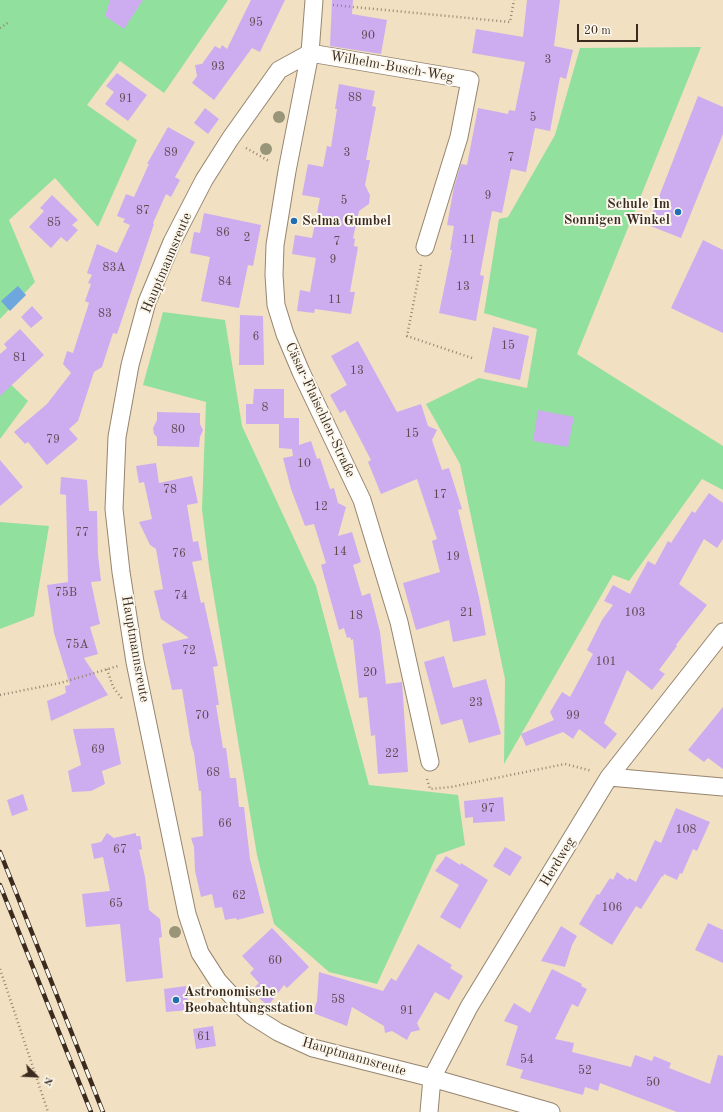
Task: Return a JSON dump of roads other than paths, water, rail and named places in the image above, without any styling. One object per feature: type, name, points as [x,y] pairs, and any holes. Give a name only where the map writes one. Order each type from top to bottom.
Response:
[{"type":"street","points":[[310,53],[314,2]]},
{"type":"street","name":"Hauptmannsreute","points":[[310,53],[278,70],[230,139],[204,180],[172,242],[147,302],[130,365],[117,437],[114,509],[121,572],[135,662],[187,914],[200,953],[218,981],[241,1006],[264,1024],[313,1048],[432,1078],[551,1112]]},
{"type":"street","name":"Cäsar-Flaischlen-Straße","points":[[310,53],[287,170],[275,245],[274,275],[276,305],[285,334],[301,372],[362,500],[399,622],[430,762]]},
{"type":"street","name":"Wilhelm-Busch-Weg","points":[[310,53],[470,80],[459,137],[425,247]]},
{"type":"street","name":"Herdweg","points":[[429,1112],[432,1078],[469,1007],[609,778],[723,632]]},
{"type":"street","points":[[609,778],[723,787]]},
{"type":"water","points":[[18,286],[26,295],[10,311],[1,301]]},
{"type":"railway","points":[[0,852],[103,1112]]},
{"type":"railway","points":[[0,885],[91,1112]]},
{"type":"place","name":"Schule Im Sonnigen Winkel","points":[[678,212]]},
{"type":"place","name":"Selma Gumbel","points":[[294,221]]},
{"type":"place","name":"Astronomische Beobachtungsstation","points":[[176,1000]]}]
